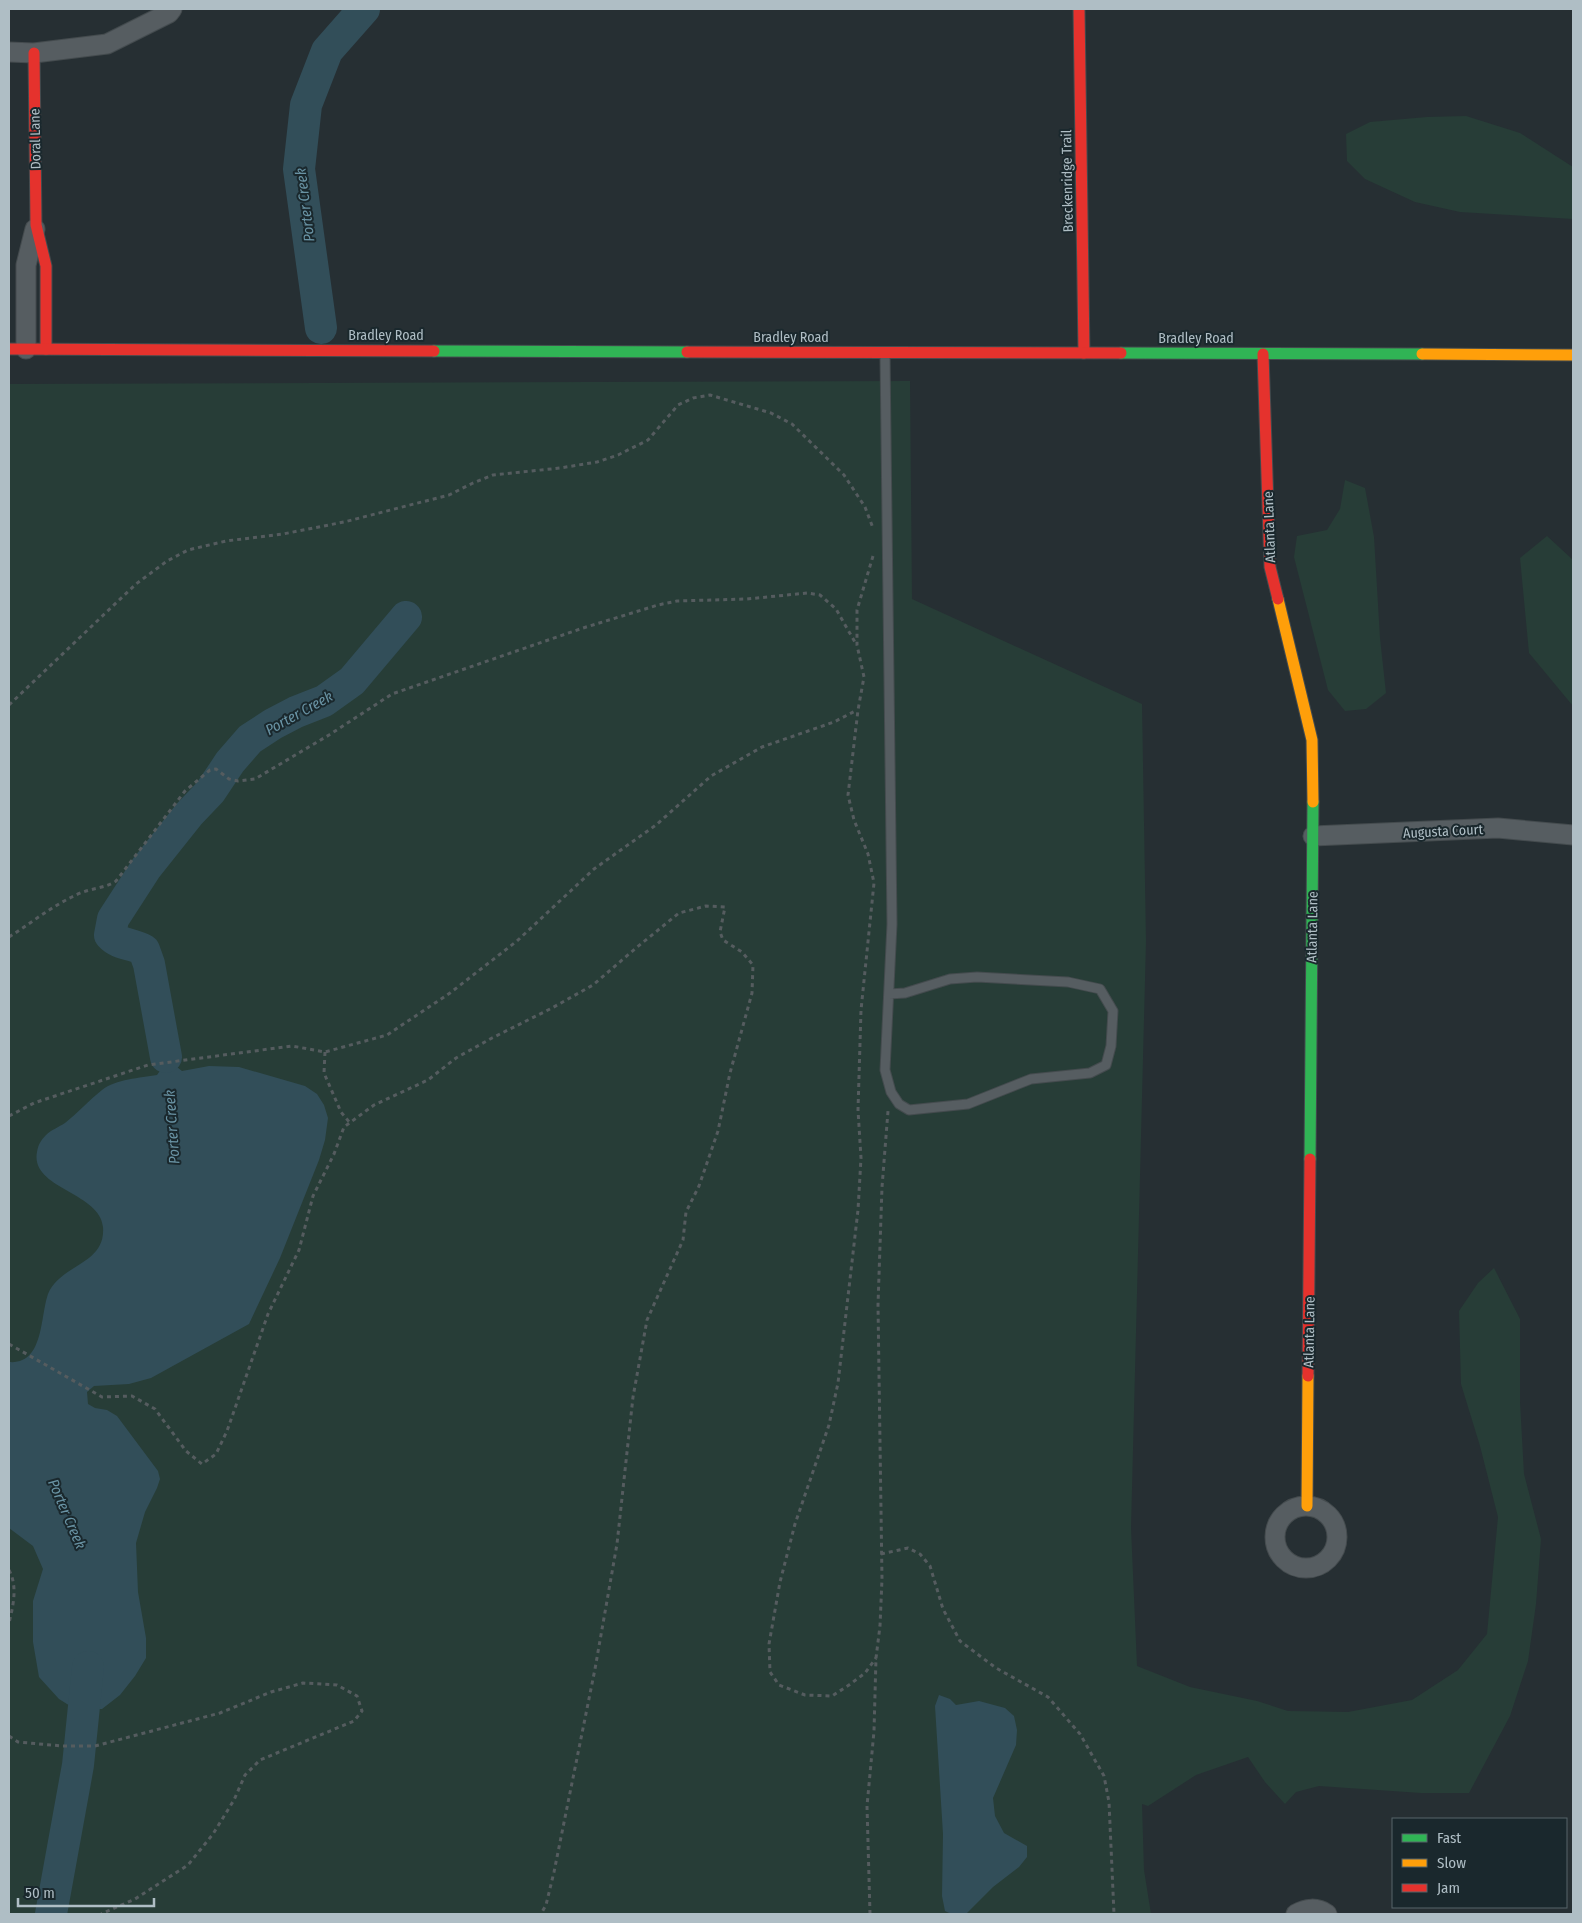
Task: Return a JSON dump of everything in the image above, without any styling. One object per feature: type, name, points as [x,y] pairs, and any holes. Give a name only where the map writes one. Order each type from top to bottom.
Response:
[{"type":"street","points":[[9,52],[34,53],[107,44],[169,13],[172,9]]},
{"type":"street","name":"Breckenridge Trail","points":[[1079,9],[1084,353]]},
{"type":"street","name":"Doral Lane","points":[[34,53],[36,225],[46,266],[46,349]]},
{"type":"street","name":"Doral Lane","points":[[17,349],[26,266],[36,225]]},
{"type":"street","name":"Bradley Road","points":[[17,349],[1573,355]]},
{"type":"street","name":"Atlanta Lane","points":[[1263,354],[1270,567],[1312,740],[1313,836],[1307,1506]]},
{"type":"street","name":"Augusta Court","points":[[1313,836],[1498,828],[1573,834]]},
{"type":"street","points":[[1296,1914],[1302,1910],[1312,1909],[1323,1911],[1327,1914]]},
{"type":"lane","points":[[885,352],[892,924],[885,1070],[891,1092],[899,1104],[909,1110],[968,1104],[1031,1079],[1090,1073],[1106,1065],[1111,1046],[1113,1010],[1100,990],[1068,982],[977,977],[950,979],[905,993],[889,994]]},
{"type":"path","points":[[9,705],[136,584],[168,561],[188,550],[226,541],[283,534],[344,522],[449,495],[473,483],[493,476],[597,462],[648,440],[678,405],[694,398],[710,395],[771,413],[792,424],[844,475],[865,507],[875,534]]},
{"type":"path","points":[[875,550],[857,610],[857,645],[864,677],[858,710],[848,795],[854,820],[868,854],[874,883],[861,1010],[858,1110],[862,1158],[858,1210],[838,1383],[829,1425],[796,1524],[780,1582],[769,1644],[770,1672],[780,1685],[805,1695],[832,1696],[865,1673],[876,1658]]},
{"type":"path","points":[[9,936],[76,895],[94,888],[108,886],[116,881],[185,791],[210,770],[216,769],[229,779],[238,781],[255,779],[329,735],[392,694],[548,639],[677,602],[807,594],[820,595],[836,609],[857,645]]},
{"type":"path","points":[[9,1116],[34,1103],[148,1065],[292,1046],[325,1052],[387,1035],[450,993],[517,941],[594,869],[656,825],[711,776],[762,747],[834,722],[858,710]]},
{"type":"path","points":[[9,1344],[102,1398],[132,1396],[156,1409],[186,1451],[202,1464],[216,1454],[227,1431],[268,1314],[299,1250],[314,1196],[334,1154],[344,1127],[374,1105],[428,1080],[456,1058],[593,985],[679,913],[706,906],[724,907],[720,932],[723,940],[742,952],[753,965],[752,993],[730,1073],[718,1131],[699,1186],[686,1212],[683,1240],[647,1320],[633,1397],[617,1544],[599,1650],[554,1872],[546,1905],[541,1914]]},
{"type":"path","points":[[325,1052],[324,1073],[342,1112],[350,1123]]},
{"type":"path","points":[[870,1914],[871,1893],[867,1806],[874,1731],[876,1658],[880,1626],[878,1305],[882,1186],[886,1127],[891,1092]]},
{"type":"path","points":[[880,1554],[908,1548],[920,1554],[930,1566],[943,1609],[960,1641],[996,1668],[1048,1697],[1080,1734],[1104,1776],[1109,1802],[1114,1914]]},
{"type":"path","points":[[9,1570],[12,1576],[14,1599],[9,1623]]},
{"type":"path","points":[[9,1736],[18,1742],[62,1746],[95,1746],[220,1713],[271,1692],[303,1683],[337,1685],[357,1696],[362,1711],[354,1721],[260,1760],[245,1775],[234,1800],[213,1834],[188,1864],[136,1899],[101,1914]]},
{"type":"green space","points":[[1466,116],[1520,133],[1573,167],[1573,219],[1460,212],[1415,202],[1365,179],[1347,161],[1346,134],[1370,122]]},
{"type":"green space","points":[[910,381],[912,599],[1142,704],[1146,941],[1131,1528],[1137,1666],[1190,1687],[1257,1701],[1288,1711],[1348,1712],[1412,1700],[1458,1670],[1487,1634],[1498,1517],[1480,1446],[1461,1384],[1459,1311],[1478,1283],[1494,1268],[1520,1319],[1520,1402],[1524,1474],[1541,1539],[1536,1604],[1528,1661],[1510,1716],[1469,1793],[1421,1793],[1319,1786],[1296,1792],[1285,1804],[1265,1782],[1248,1757],[1196,1775],[1148,1806],[1142,1804],[1144,1870],[1151,1914],[9,1914],[9,384]]},
{"type":"green space","points":[[1345,480],[1365,488],[1374,537],[1380,638],[1386,693],[1366,709],[1345,711],[1328,690],[1294,557],[1297,536],[1327,530],[1340,509]]},
{"type":"green space","points":[[1547,536],[1573,560],[1573,706],[1529,653],[1520,558]]},
{"type":"water","points":[[173,1064],[182,1071],[209,1066],[239,1067],[305,1086],[317,1094],[324,1105],[328,1118],[325,1140],[319,1160],[280,1258],[249,1324],[151,1378],[129,1384],[94,1386],[87,1392],[88,1404],[95,1408],[107,1410],[117,1416],[158,1471],[160,1479],[145,1512],[136,1543],[138,1592],[146,1638],[146,1658],[120,1695],[102,1709],[75,1709],[59,1699],[39,1677],[33,1642],[33,1601],[43,1569],[33,1546],[9,1528],[9,1362],[20,1361],[29,1356],[35,1348],[39,1338],[48,1294],[62,1276],[90,1257],[97,1249],[102,1240],[103,1227],[99,1215],[90,1206],[54,1183],[44,1174],[38,1164],[37,1152],[40,1143],[46,1135],[65,1123],[108,1086],[114,1083],[157,1075],[164,1065]]},
{"type":"water","points":[[939,1695],[950,1699],[956,1705],[979,1701],[1005,1708],[1014,1716],[1017,1730],[1016,1745],[993,1798],[995,1816],[1004,1833],[1027,1846],[1027,1857],[1019,1867],[993,1887],[967,1913],[961,1914],[945,1911],[942,1896],[943,1834],[935,1706]]},
{"type":"waterway","name":"Porter Creek","points":[[321,328],[299,169],[306,105],[327,51],[364,9]]},
{"type":"waterway","name":"Porter Creek","points":[[166,1057],[149,964],[144,950],[117,941],[110,935],[113,919],[146,868],[189,814],[210,792],[230,762],[250,739],[296,712],[324,701],[352,681],[406,617]]},
{"type":"waterway","name":"Porter Creek","points":[[51,1914],[78,1765],[88,1667]]},
{"type":"traffic: fast","points":[[434,351],[687,352]]},
{"type":"traffic: fast","points":[[1121,353],[1422,354]]},
{"type":"traffic: fast","points":[[1310,1159],[1313,802]]},
{"type":"traffic: slow","points":[[1422,354],[1573,355]]},
{"type":"traffic: slow","points":[[1278,599],[1312,740],[1313,802]]},
{"type":"traffic: slow","points":[[1307,1506],[1308,1376]]},
{"type":"traffic: jam","points":[[1079,9],[1084,353]]},
{"type":"traffic: jam","points":[[34,53],[36,225],[46,266],[46,349]]},
{"type":"traffic: jam","points":[[9,349],[434,351]]},
{"type":"traffic: jam","points":[[687,352],[1121,353]]},
{"type":"traffic: jam","points":[[1263,354],[1270,567],[1278,599]]},
{"type":"traffic: jam","points":[[1308,1376],[1310,1159]]}]
